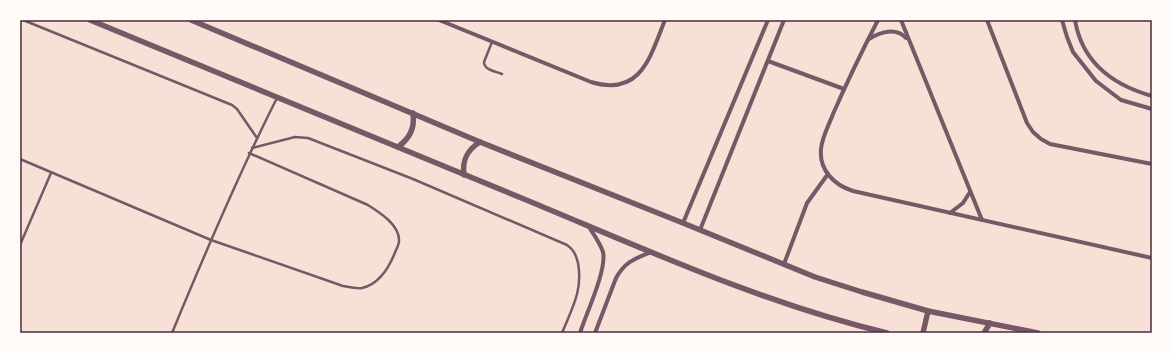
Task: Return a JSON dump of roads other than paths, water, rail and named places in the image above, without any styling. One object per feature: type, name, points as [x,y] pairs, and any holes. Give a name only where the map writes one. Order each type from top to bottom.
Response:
[{"type":"street","points":[[90,20],[589,227],[754,293],[847,324],[887,333]]},
{"type":"street","points":[[191,20],[480,142],[815,277],[928,311],[1038,333]]},
{"type":"street","points":[[439,20],[604,86],[618,85],[630,80],[640,72],[648,62],[665,20]]},
{"type":"street","points":[[684,223],[768,20]]},
{"type":"street","points":[[700,230],[784,20]]},
{"type":"street","points":[[878,20],[844,89],[824,138],[821,149],[822,160],[828,174],[833,180],[842,187],[853,191],[1152,258]]},
{"type":"street","points":[[901,20],[982,220]]},
{"type":"street","points":[[987,20],[1027,123],[1033,132],[1041,139],[1050,144],[1152,164]]},
{"type":"street","points":[[1062,20],[1073,52],[1096,81],[1121,100],[1152,109]]},
{"type":"street","points":[[1075,20],[1081,41],[1095,65],[1116,81],[1139,92],[1152,96]]},
{"type":"street","points":[[868,39],[875,35],[891,31],[904,36],[908,40]]},
{"type":"street","points":[[768,61],[844,89]]},
{"type":"street","points":[[398,147],[404,143],[413,129],[413,113]]},
{"type":"street","points":[[464,175],[464,159],[471,149],[480,142]]},
{"type":"street","points":[[784,264],[807,203],[828,174]]},
{"type":"street","points":[[950,213],[963,203],[970,192]]},
{"type":"street","points":[[580,333],[603,267],[603,253],[600,244],[589,227]]},
{"type":"street","points":[[595,333],[620,270],[635,258],[651,252]]},
{"type":"street","points":[[923,333],[928,311]]},
{"type":"street","points":[[984,333],[990,323]]},
{"type":"lane","points":[[23,20],[232,105],[237,109],[257,138]]},
{"type":"lane","points":[[492,42],[484,65],[487,68],[502,74]]},
{"type":"lane","points":[[172,333],[210,240],[249,153],[277,97]]},
{"type":"lane","points":[[252,148],[295,137],[308,138],[413,179],[567,245],[573,249],[577,258],[580,275],[577,295],[562,333]]},
{"type":"lane","points":[[20,159],[210,240],[343,286],[361,288],[373,284],[382,276],[390,264],[399,241],[396,230],[383,214],[368,205],[249,153]]},
{"type":"lane","points":[[20,245],[51,173]]}]
